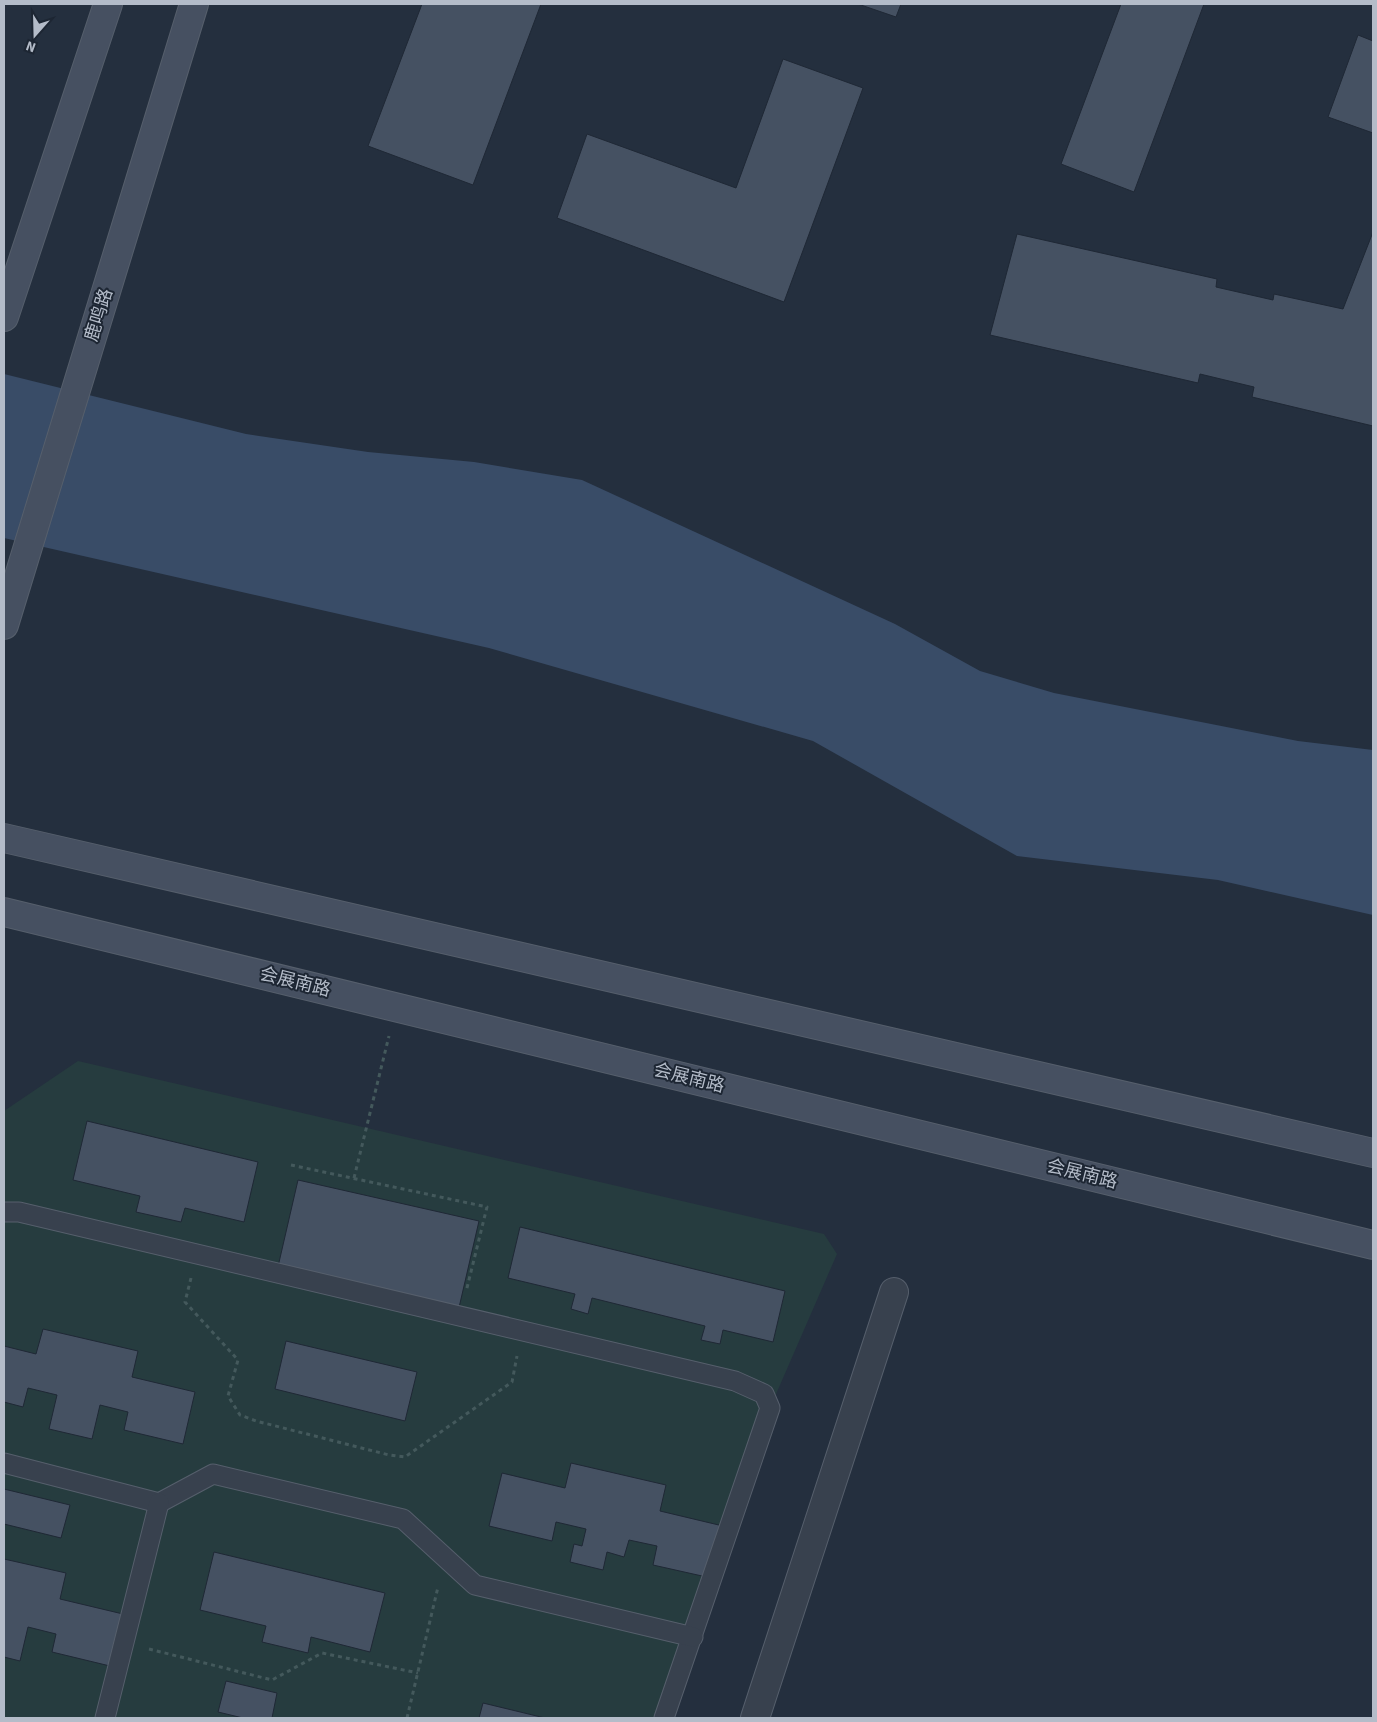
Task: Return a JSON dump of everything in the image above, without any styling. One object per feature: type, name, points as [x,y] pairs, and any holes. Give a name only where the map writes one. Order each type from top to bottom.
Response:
[{"type":"main road","points":[[4,318],[108,4]]},
{"type":"main road","name":"鹿鸣路","points":[[4,625],[194,4]]},
{"type":"main road","points":[[4,838],[1373,1153]]},
{"type":"main road","name":"会展南路","points":[[4,912],[1373,1245]]},
{"type":"street","points":[[755,1718],[894,1292]]},
{"type":"lane","points":[[4,1212],[18,1212],[735,1381],[764,1394],[770,1408],[664,1718]]},
{"type":"lane","points":[[4,1463],[159,1504],[213,1474],[403,1519],[475,1585],[693,1637]]},
{"type":"lane","points":[[105,1718],[159,1504]]},
{"type":"path","points":[[354,1178],[396,1007]]},
{"type":"path","points":[[291,1165],[487,1207],[460,1317]]},
{"type":"path","points":[[198,1254],[185,1302],[238,1360],[228,1396],[240,1415],[256,1421],[389,1455],[405,1457],[512,1382],[522,1331]]},
{"type":"path","points":[[408,1718],[445,1558]]},
{"type":"path","points":[[124,1643],[272,1680],[322,1653],[418,1673]]},
{"type":"green space","points":[[78,1061],[824,1234],[837,1254],[770,1408],[664,1718],[4,1718],[4,1111]]},
{"type":"water","points":[[4,374],[246,434],[368,452],[474,462],[582,480],[895,624],[980,671],[1054,693],[1298,741],[1373,750],[1373,915],[1218,880],[1017,856],[813,741],[489,648],[4,538]]},
{"type":"building","points":[[422,4],[541,4],[473,185],[368,146]]},
{"type":"building","points":[[858,4],[901,4],[896,17]]},
{"type":"building","points":[[1121,4],[1204,4],[1134,192],[1061,164]]},
{"type":"building","points":[[1358,35],[1373,41],[1373,133],[1328,117]]},
{"type":"building","points":[[783,59],[863,88],[784,302],[557,218],[587,134],[736,188]]},
{"type":"building","points":[[1373,232],[1373,426],[1252,397],[1254,387],[1200,374],[1198,383],[990,335],[1017,234],[1217,279],[1216,287],[1273,300],[1274,294],[1343,309]]},
{"type":"building","points":[[87,1121],[258,1162],[244,1222],[185,1208],[181,1222],[136,1212],[140,1196],[73,1180]]},
{"type":"building","points":[[298,1180],[479,1221],[458,1312],[277,1271]]},
{"type":"building","points":[[520,1227],[785,1291],[773,1342],[723,1330],[720,1344],[701,1340],[705,1326],[592,1298],[588,1314],[571,1309],[575,1294],[508,1278]]},
{"type":"building","points":[[43,1329],[138,1351],[132,1377],[195,1392],[183,1444],[124,1430],[128,1412],[100,1405],[92,1439],[49,1429],[57,1395],[28,1388],[23,1407],[4,1402],[4,1346],[36,1354]]},
{"type":"building","points":[[286,1341],[417,1372],[405,1421],[275,1389]]},
{"type":"building","points":[[571,1463],[666,1485],[660,1511],[723,1526],[711,1578],[653,1565],[657,1546],[629,1540],[624,1557],[607,1552],[603,1570],[570,1562],[574,1544],[582,1546],[586,1529],[556,1522],[552,1541],[489,1526],[502,1473],[565,1488]]},
{"type":"building","points":[[4,1489],[70,1505],[61,1538],[4,1524]]},
{"type":"building","points":[[214,1552],[385,1593],[370,1652],[311,1637],[308,1653],[262,1642],[266,1626],[200,1610]]},
{"type":"building","points":[[4,1559],[66,1573],[60,1599],[123,1614],[110,1666],[52,1652],[56,1634],[28,1627],[20,1661],[4,1657]]},
{"type":"building","points":[[226,1681],[277,1693],[272,1718],[243,1718],[218,1712]]},
{"type":"building","points":[[483,1703],[545,1718],[479,1718]]}]
